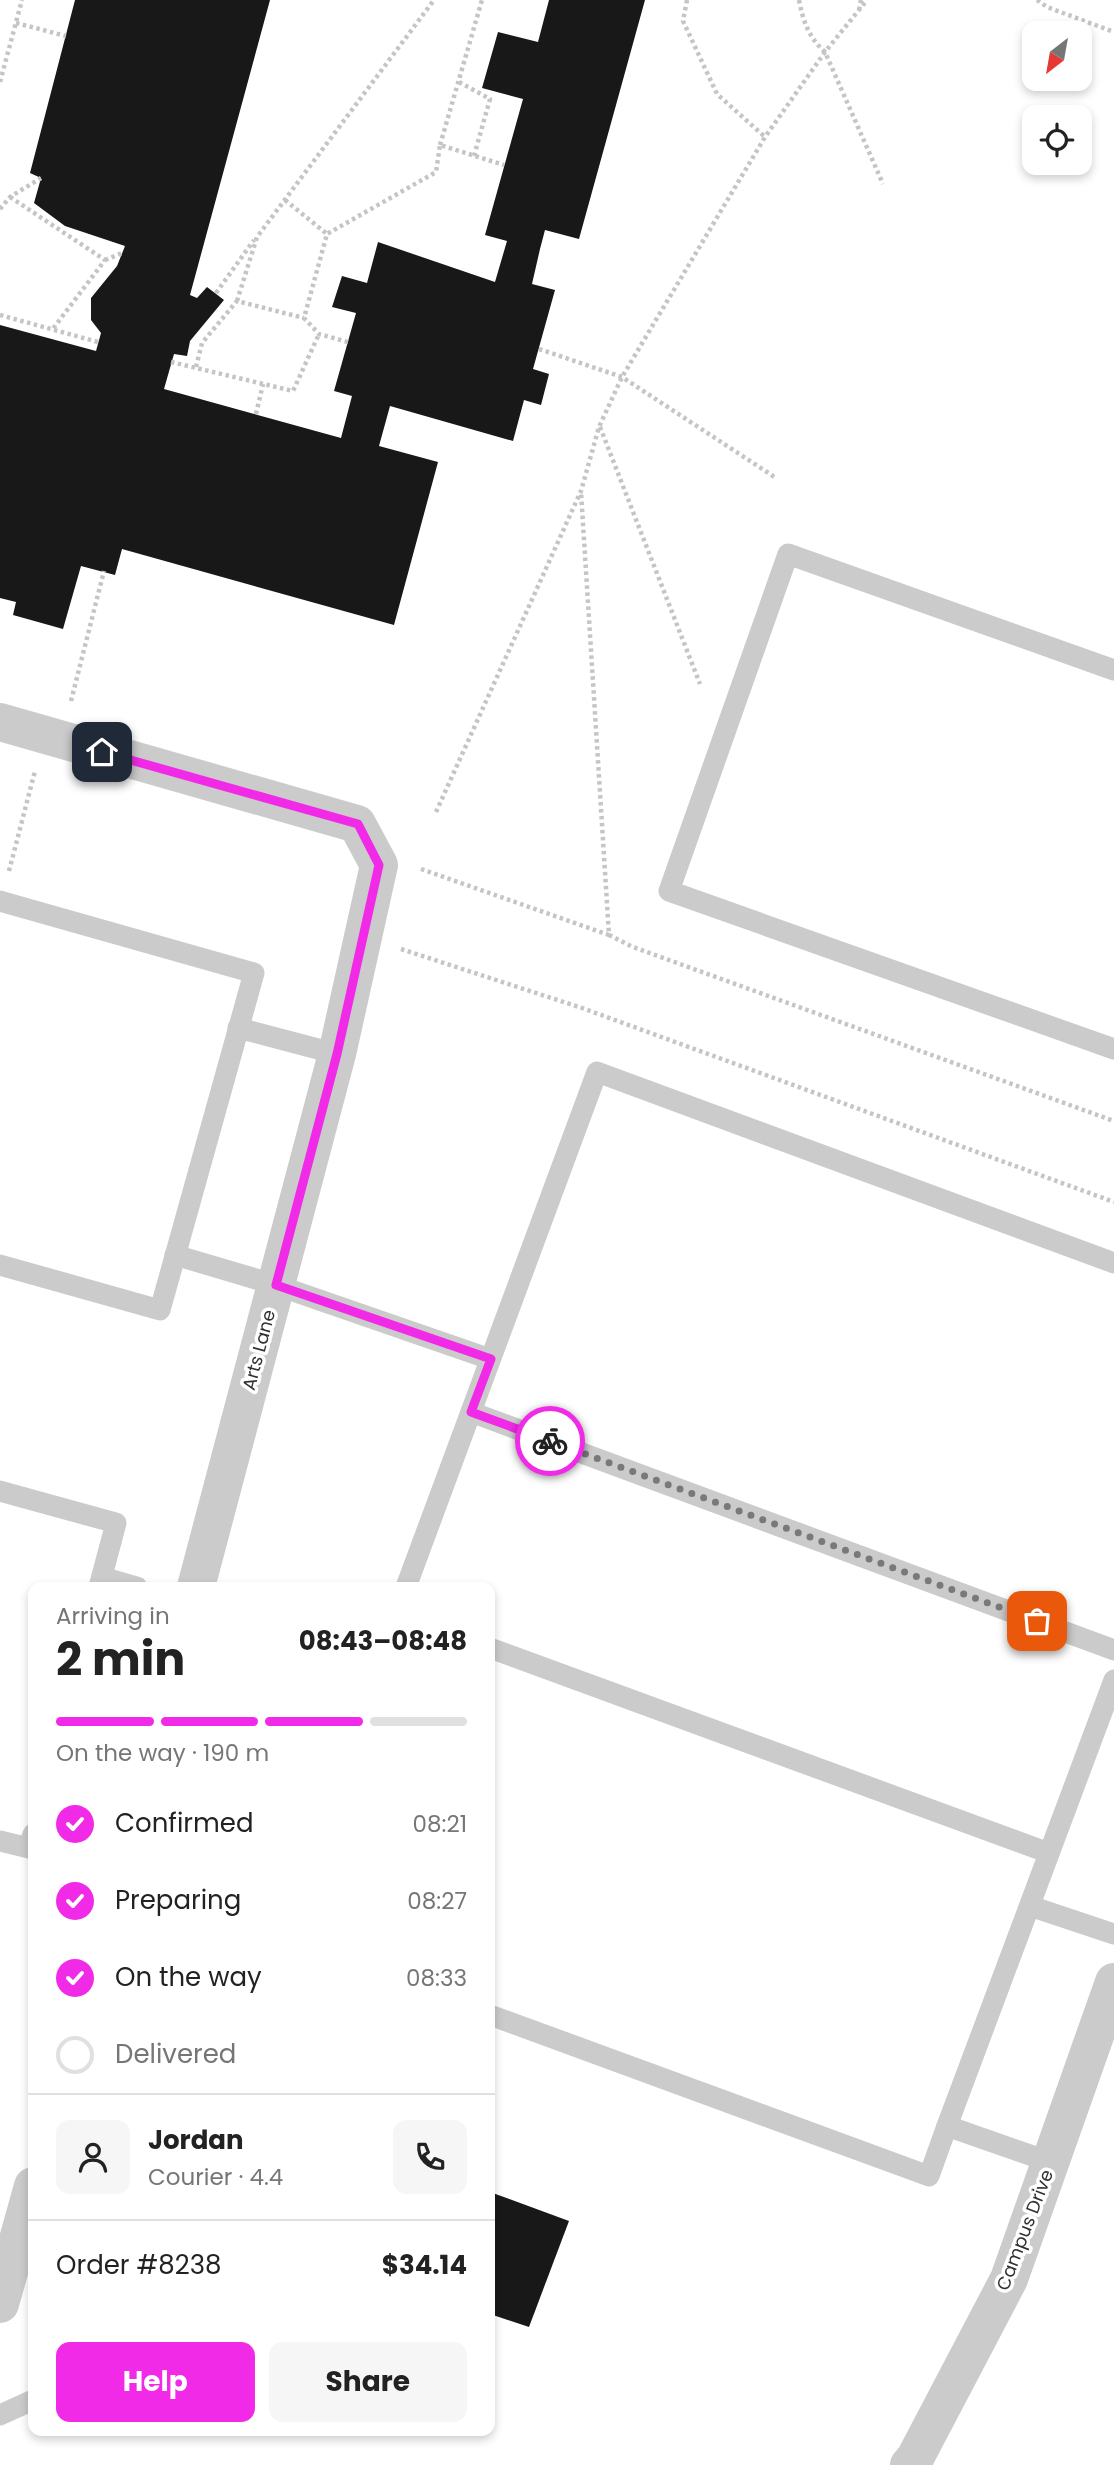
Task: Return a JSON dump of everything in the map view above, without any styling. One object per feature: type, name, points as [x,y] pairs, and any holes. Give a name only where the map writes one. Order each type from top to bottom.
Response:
[{"type":"street","name":"Arts Lane","points":[[0,722],[358,824],[379,865],[337,1054],[197,1582]]},
{"type":"street","name":"Campus Drive","points":[[909,2465],[1009,2279],[1114,1982]]},
{"type":"street","points":[[0,2304],[28,2204]]},
{"type":"lane","points":[[1114,670],[788,554],[669,891],[1114,1049]]},
{"type":"lane","points":[[0,901],[254,973],[160,1310],[0,1265]]},
{"type":"lane","points":[[238,1028],[337,1054]]},
{"type":"lane","points":[[408,1582],[597,1072],[1114,1263]]},
{"type":"lane","points":[[175,1255],[276,1285],[491,1359]]},
{"type":"lane","points":[[471,1412],[1114,1650]]},
{"type":"lane","points":[[0,1491],[116,1523],[100,1582]]},
{"type":"lane","points":[[495,1649],[1049,1853]]},
{"type":"lane","points":[[495,2017],[929,2176],[1114,1680]]},
{"type":"lane","points":[[0,1841],[28,1849]]},
{"type":"lane","points":[[1030,1906],[1114,1934]]},
{"type":"lane","points":[[947,2126],[1050,2162]]},
{"type":"lane","points":[[0,2414],[28,2402]]},
{"type":"path","points":[[0,82],[22,0]]},
{"type":"path","points":[[216,293],[434,0]]},
{"type":"path","points":[[304,318],[327,234],[436,172],[440,145],[482,0]]},
{"type":"path","points":[[687,0],[683,22],[717,94],[765,137]]},
{"type":"path","points":[[799,0],[803,20],[814,42],[825,52],[883,184]]},
{"type":"path","points":[[858,10],[861,0]]},
{"type":"path","points":[[436,812],[580,491],[599,426],[622,377],[765,137],[825,52],[867,0]]},
{"type":"path","points":[[1037,0],[1047,7],[1114,32]]},
{"type":"path","points":[[16,23],[66,36]]},
{"type":"path","points":[[459,82],[490,99],[474,156]]},
{"type":"path","points":[[440,145],[504,165]]},
{"type":"path","points":[[0,209],[10,197],[41,178]]},
{"type":"path","points":[[10,197],[104,260]]},
{"type":"path","points":[[285,200],[327,234]]},
{"type":"path","points":[[196,368],[202,343],[237,301],[257,237]]},
{"type":"path","points":[[52,330],[104,260],[122,253]]},
{"type":"path","points":[[237,301],[304,318],[319,334],[348,342]]},
{"type":"path","points":[[0,315],[98,342]]},
{"type":"path","points":[[171,362],[293,391],[319,334]]},
{"type":"path","points":[[539,349],[622,377],[776,478]]},
{"type":"path","points":[[256,414],[264,384]]},
{"type":"path","points":[[599,426],[700,684]]},
{"type":"path","points":[[580,491],[609,935]]},
{"type":"path","points":[[68,712],[104,572]]},
{"type":"path","points":[[13,856],[38,763]]},
{"type":"path","points":[[421,869],[609,935],[633,947],[1114,1121]]},
{"type":"path","points":[[401,949],[582,1008],[1114,1202]]},
{"type":"building","points":[[75,0],[270,0],[190,295],[197,298],[207,287],[224,300],[190,341],[187,356],[174,354],[164,389],[341,438],[352,396],[334,391],[356,313],[332,307],[342,276],[367,283],[378,242],[495,282],[507,241],[485,235],[523,99],[482,88],[498,32],[538,42],[549,0],[645,0],[579,239],[545,230],[540,249],[532,284],[555,290],[533,369],[549,374],[541,405],[524,400],[513,441],[390,406],[379,446],[438,462],[394,625],[122,549],[115,575],[81,566],[63,629],[13,615],[16,602],[0,598],[0,325],[96,351],[101,333],[91,320],[91,298],[117,266],[125,246],[65,226],[34,203],[41,178],[30,173]]},
{"type":"building","points":[[495,2194],[569,2221],[529,2327],[495,2316]]},
{"type":"way so far","points":[[550,1441],[1037,1621]]},
{"type":"route","points":[[102,752],[358,824],[379,865],[337,1054],[276,1285],[491,1359],[471,1412],[550,1441]]}]
